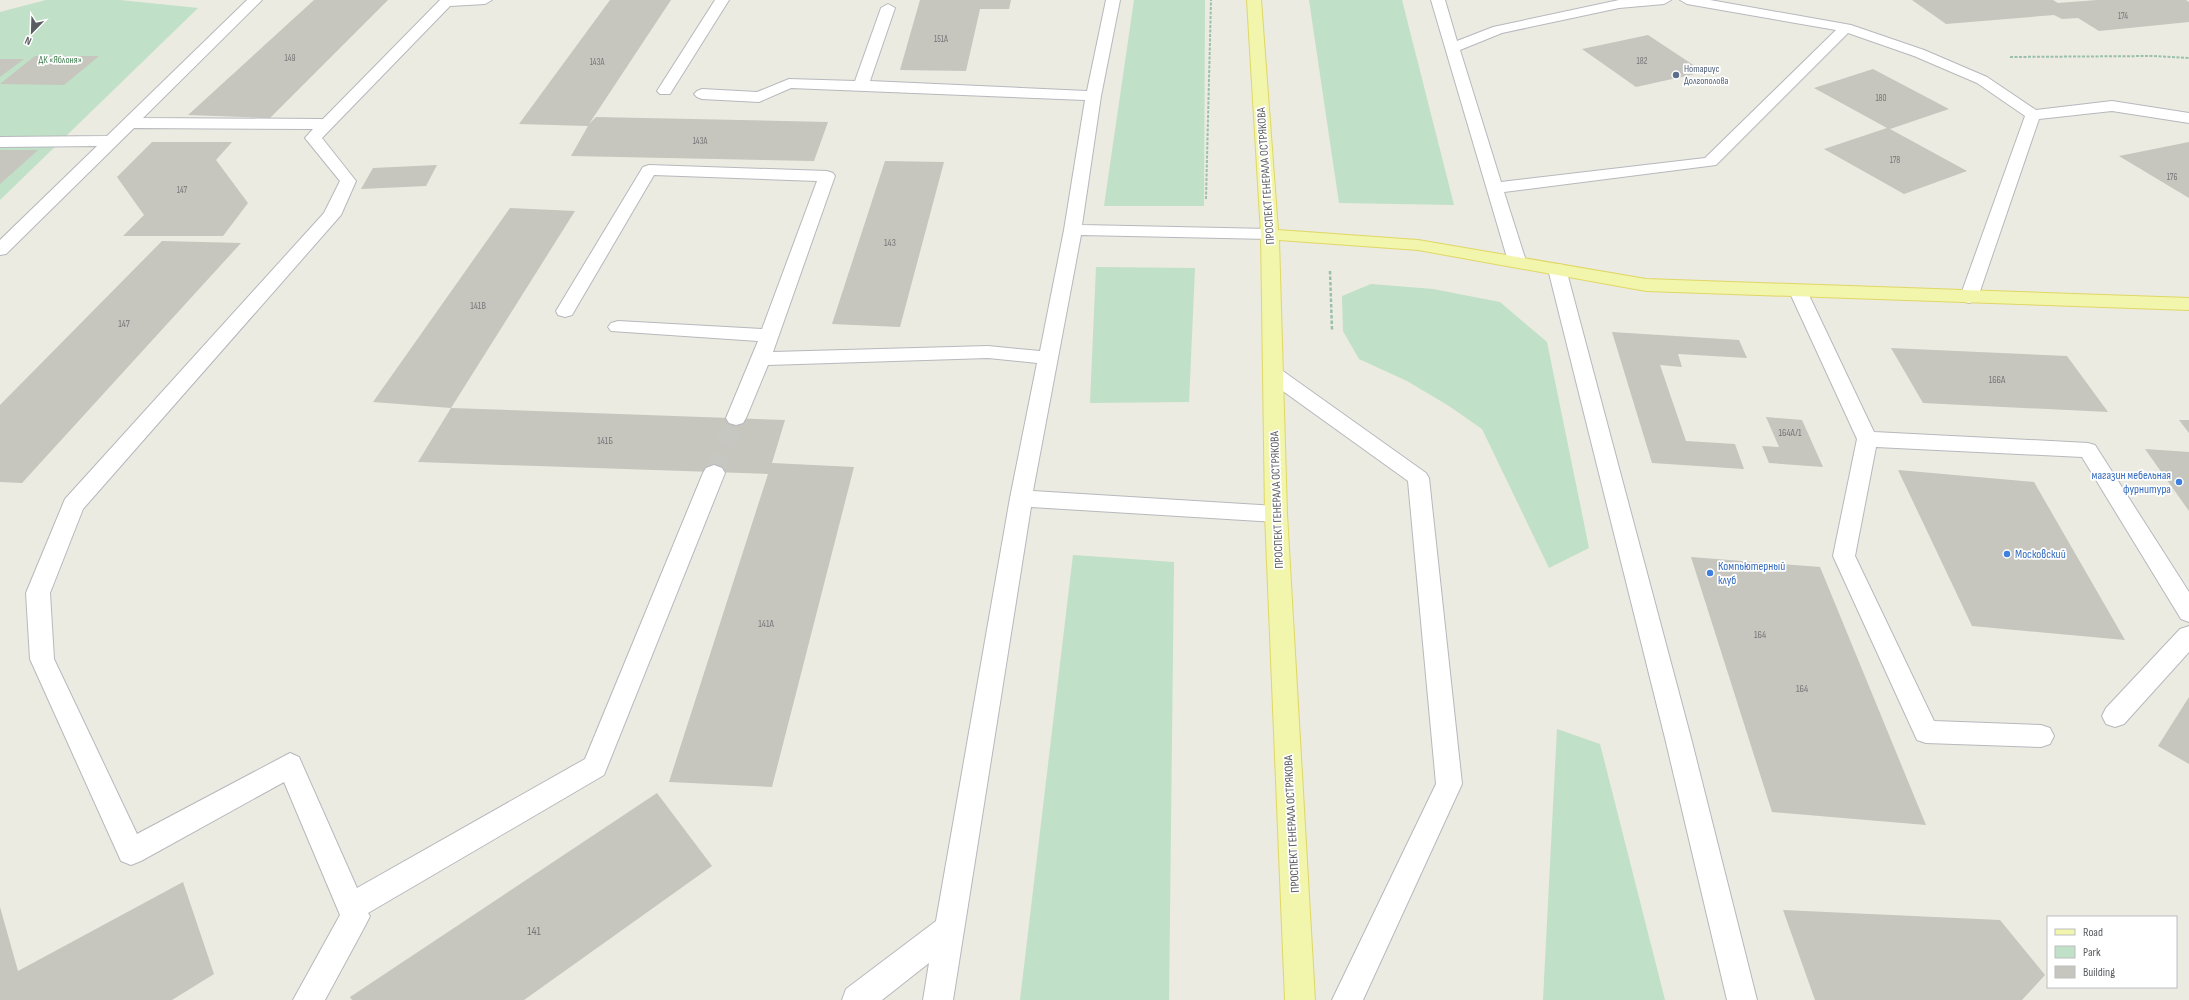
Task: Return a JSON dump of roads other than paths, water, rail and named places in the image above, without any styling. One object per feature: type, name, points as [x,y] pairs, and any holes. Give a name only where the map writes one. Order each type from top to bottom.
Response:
[{"type":"main road","name":"ПРОСПЕКТ ГЕНЕРАЛА ОСТРЯКОВА","points":[[1254,0],[1270,234],[1276,514],[1300,1000]]},
{"type":"main road","points":[[1270,234],[1328,240],[1418,245],[1517,261],[1557,270],[1646,286],[2189,304]]},
{"type":"street","points":[[0,250],[112,140],[132,123],[255,0]]},
{"type":"street","points":[[308,1000],[355,916],[290,765],[131,852],[42,659],[38,593],[73,505],[271,281],[332,215],[348,181],[313,138],[446,2],[485,0]]},
{"type":"street","points":[[665,91],[722,0]]},
{"type":"street","points":[[938,1000],[1021,498],[1073,230],[1093,96],[1113,0]]},
{"type":"street","points":[[1438,0],[1517,261]]},
{"type":"street","points":[[1452,48],[1498,30],[1619,4],[1664,0]]},
{"type":"street","points":[[1687,0],[1846,28],[1919,53],[1982,80],[2033,115],[2112,106],[2189,118]]},
{"type":"street","points":[[860,85],[888,8]]},
{"type":"street","points":[[1494,188],[1710,162],[1846,28]]},
{"type":"street","points":[[702,94],[759,97],[789,82],[1093,96]]},
{"type":"street","points":[[1969,297],[2033,115]]},
{"type":"street","points":[[132,123],[328,124]]},
{"type":"street","points":[[0,142],[112,140]]},
{"type":"street","points":[[565,311],[649,170],[827,176],[760,359],[736,418]]},
{"type":"street","points":[[1073,230],[1270,234]]},
{"type":"street","points":[[1557,270],[1678,738],[1742,1000]]},
{"type":"street","points":[[1798,291],[1867,439],[1844,556],[1926,732],[2041,736]]},
{"type":"street","points":[[618,327],[769,335]]},
{"type":"street","points":[[760,359],[988,352],[1049,358]]},
{"type":"street","points":[[1273,374],[1418,478],[1449,784],[1347,1000]]},
{"type":"street","points":[[1867,439],[2088,450],[2189,612]]},
{"type":"street","points":[[352,907],[595,767],[714,473]]},
{"type":"street","points":[[1021,498],[1276,514]]},
{"type":"street","points":[[2115,716],[2189,636]]},
{"type":"street","points":[[857,1000],[950,929]]},
{"type":"tunnel","points":[[714,473],[736,418]]},
{"type":"place","name":"Нотариус Долгополова","points":[[1676,75]]},
{"type":"place","name":"магазин мебельная фурнитура","points":[[2179,482]]},
{"type":"place","name":"Московский","points":[[2007,554]]},
{"type":"place","name":"Компьютерный клуб","points":[[1710,573]]},
{"type":"park label","name":"ДК «Яблоня»","points":[[60,60]]}]
